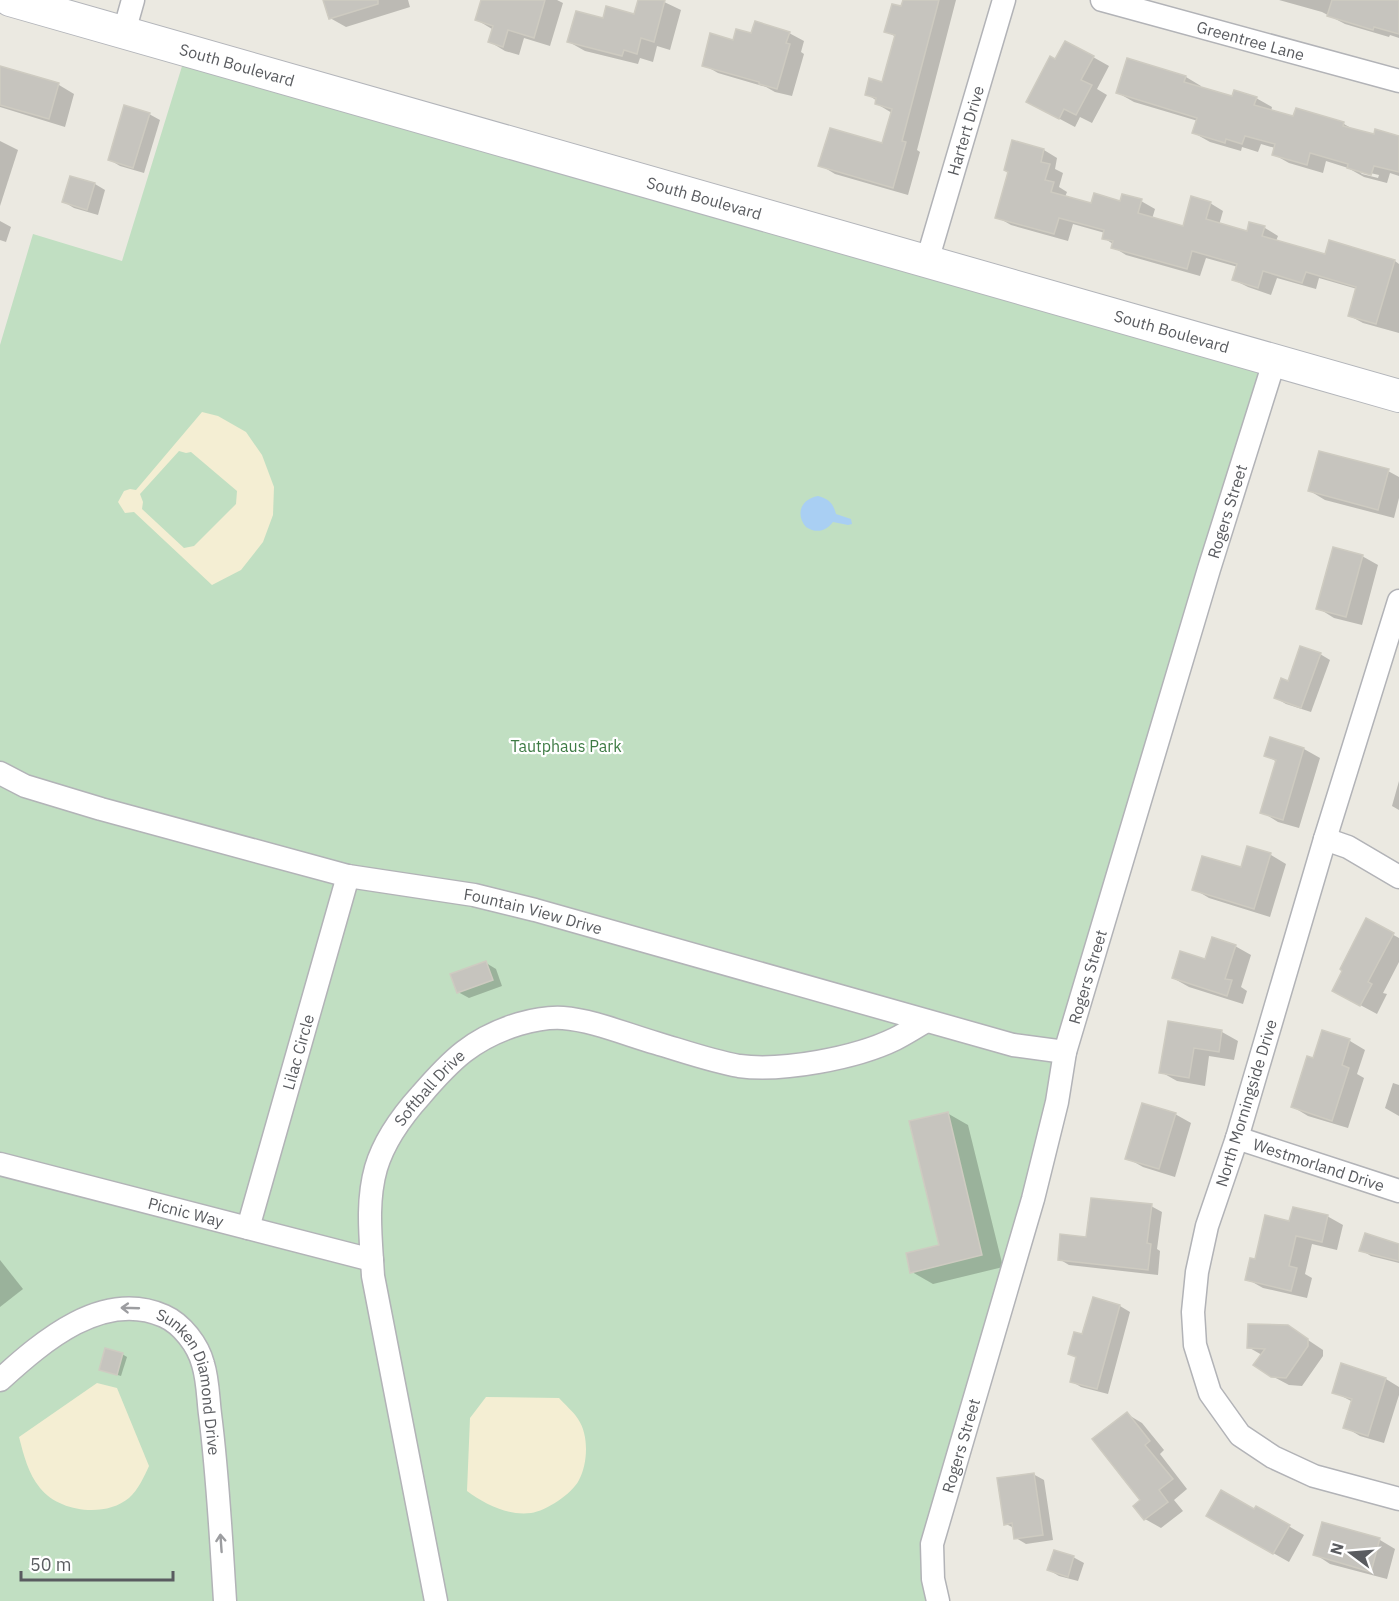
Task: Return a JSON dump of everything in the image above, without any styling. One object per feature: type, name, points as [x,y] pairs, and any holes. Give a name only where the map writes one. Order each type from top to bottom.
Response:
[{"type":"street","name":"South Boulevard","points":[[10,0],[1399,396]]},
{"type":"street","points":[[124,32],[133,0]]},
{"type":"street","name":"Hartert Drive","points":[[927,261],[1004,0]]},
{"type":"street","name":"Greentree Lane","points":[[1102,0],[1399,81]]},
{"type":"street","name":"Rogers Street","points":[[938,1601],[933,1579],[932,1544],[1033,1199],[1057,1102],[1065,1052],[1209,568],[1275,359]]},
{"type":"street","name":"North Morningside Drive","points":[[1399,601],[1325,839],[1237,1138],[1207,1226],[1197,1272],[1193,1312],[1195,1345],[1210,1393],[1240,1435],[1273,1457],[1314,1476],[1399,1499]]},
{"type":"street","name":"Fountain View Drive","points":[[0,773],[25,786],[101,809],[348,876],[474,895],[535,910],[1013,1045],[1065,1052]]},
{"type":"street","points":[[1325,839],[1348,847],[1399,877]]},
{"type":"street","name":"Lilac Circle","points":[[248,1228],[348,876]]},
{"type":"street","name":"Softball Drive","points":[[436,1601],[373,1276],[372,1260],[370,1196],[376,1167],[388,1141],[408,1110],[447,1065],[470,1046],[497,1031],[547,1018],[565,1018],[716,1061],[741,1066],[770,1067],[821,1062],[864,1051],[894,1040],[926,1021]]},
{"type":"street","name":"Westmorland Drive","points":[[1237,1138],[1399,1191]]},
{"type":"street","name":"Picnic Way","points":[[0,1164],[372,1260]]},
{"type":"street","name":"Sunken Diamond Drive","points":[[0,1380],[59,1333],[91,1316],[117,1308],[148,1309],[174,1320],[192,1340],[203,1364],[214,1444],[225,1601]]},
{"type":"green space","name":"Tautphaus Park","points":[[187,50],[1275,359],[932,1544],[938,1601],[0,1601],[0,345],[33,234],[122,261]]},
{"type":"sand","points":[[202,412],[218,416],[246,432],[262,455],[274,487],[273,515],[263,542],[241,570],[212,585],[134,512],[125,513],[118,502],[124,491],[136,490]],"holes":[[[179,451],[191,452],[237,491],[236,504],[194,546],[184,548],[142,509],[143,502],[140,494]]]},
{"type":"sand","points":[[97,1383],[117,1388],[149,1466],[138,1487],[129,1498],[108,1508],[83,1510],[59,1502],[40,1488],[29,1470],[19,1437]]},
{"type":"sand","points":[[486,1397],[559,1398],[576,1416],[582,1426],[586,1441],[586,1457],[579,1480],[565,1496],[537,1512],[513,1513],[497,1508],[467,1491],[470,1418]]},
{"type":"water","points":[[818,496],[830,502],[836,514],[851,519],[852,524],[833,522],[827,528],[818,531],[806,527],[800,512],[807,500]]},
{"type":"building","points":[[323,0],[378,0],[378,4],[329,19]]},
{"type":"building","points":[[481,0],[545,0],[534,38],[508,30],[503,47],[488,42],[493,26],[475,20]]},
{"type":"building","points":[[638,0],[665,0],[654,42],[641,38],[637,54],[624,50],[622,56],[567,42],[576,11],[603,18],[606,6],[634,14]]},
{"type":"building","points":[[903,0],[939,0],[902,141],[906,142],[893,188],[818,166],[830,128],[882,143],[892,109],[875,104],[876,98],[865,95],[869,78],[882,82],[895,35],[884,32],[892,4],[901,6]]},
{"type":"building","points":[[1332,0],[1399,0],[1399,34],[1374,27],[1373,30],[1327,16]]},
{"type":"building","points":[[755,21],[790,32],[786,43],[790,44],[777,89],[702,66],[710,33],[733,40],[736,29],[751,33]]},
{"type":"building","points":[[1065,41],[1094,56],[1081,80],[1092,85],[1076,115],[1064,109],[1059,119],[1026,102],[1050,56],[1055,59]]},
{"type":"building","points":[[1127,58],[1186,76],[1184,82],[1232,96],[1234,90],[1257,97],[1254,105],[1293,116],[1296,108],[1344,122],[1343,126],[1374,134],[1375,129],[1399,136],[1399,172],[1374,166],[1371,175],[1347,168],[1348,164],[1310,153],[1307,165],[1272,155],[1275,144],[1245,136],[1242,144],[1226,139],[1225,143],[1192,133],[1197,118],[1116,93]]},
{"type":"building","points":[[0,66],[59,83],[49,119],[0,105]]},
{"type":"building","points":[[124,105],[150,113],[133,168],[108,160]]},
{"type":"building","points":[[1012,140],[1044,149],[1041,162],[1050,164],[1045,180],[1054,182],[1051,192],[1091,203],[1094,193],[1120,201],[1122,194],[1142,199],[1138,213],[1183,226],[1191,196],[1211,202],[1206,219],[1247,231],[1249,222],[1265,226],[1262,236],[1325,254],[1329,240],[1395,260],[1376,324],[1348,316],[1356,287],[1306,272],[1302,283],[1263,271],[1258,288],[1232,280],[1237,264],[1192,251],[1187,269],[1111,248],[1113,241],[1102,239],[1104,230],[1059,218],[1054,234],[995,218],[1008,172],[1004,170]]},
{"type":"building","points":[[70,176],[95,183],[87,210],[62,202]]},
{"type":"building","points":[[1319,451],[1389,469],[1378,510],[1308,491]]},
{"type":"building","points":[[1333,547],[1363,555],[1346,617],[1316,609]]},
{"type":"building","points":[[1300,646],[1321,653],[1301,708],[1274,698],[1281,678],[1288,681]]},
{"type":"building","points":[[1270,737],[1304,748],[1283,820],[1260,813],[1276,760],[1264,756]]},
{"type":"building","points":[[1247,846],[1271,853],[1254,909],[1192,890],[1202,856],[1241,867]]},
{"type":"building","points":[[1366,918],[1394,933],[1368,982],[1372,984],[1360,1006],[1332,991],[1342,971],[1340,969]]},
{"type":"building","points":[[1212,937],[1236,945],[1225,979],[1232,980],[1227,996],[1172,978],[1180,951],[1205,959]]},
{"type":"building","points":[[486,961],[493,980],[457,993],[450,974]]},
{"type":"building","points":[[1168,1021],[1222,1030],[1219,1052],[1194,1048],[1189,1078],[1159,1073]]},
{"type":"building","points":[[1322,1030],[1350,1039],[1342,1065],[1349,1068],[1332,1121],[1291,1107],[1307,1056],[1313,1058]]},
{"type":"building","points":[[1142,1103],[1176,1113],[1159,1169],[1125,1159]]},
{"type":"building","points":[[948,1112],[982,1255],[910,1273],[906,1253],[939,1245],[909,1121]]},
{"type":"building","points":[[1091,1198],[1152,1204],[1147,1243],[1151,1244],[1148,1270],[1058,1260],[1060,1234],[1086,1237]]},
{"type":"building","points":[[1293,1207],[1328,1215],[1322,1242],[1296,1236],[1289,1266],[1297,1268],[1291,1291],[1245,1280],[1250,1258],[1255,1259],[1265,1215],[1289,1221]]},
{"type":"building","points":[[1365,1233],[1399,1244],[1399,1261],[1359,1251]]},
{"type":"building","points":[[1093,1297],[1120,1305],[1097,1389],[1070,1382],[1076,1357],[1068,1354],[1074,1332],[1082,1334]]},
{"type":"building","points":[[1248,1324],[1288,1325],[1308,1339],[1308,1346],[1286,1378],[1271,1377],[1253,1365],[1265,1349],[1247,1348]]},
{"type":"building","points":[[105,1348],[123,1353],[117,1375],[99,1370]]},
{"type":"building","points":[[1341,1363],[1386,1378],[1368,1436],[1343,1428],[1352,1399],[1332,1393]]},
{"type":"building","points":[[1127,1412],[1150,1441],[1145,1445],[1173,1479],[1159,1490],[1168,1502],[1144,1520],[1133,1506],[1140,1500],[1092,1439]]},
{"type":"building","points":[[1034,1473],[1043,1535],[1014,1539],[1012,1523],[1004,1525],[997,1478]]},
{"type":"building","points":[[1221,1490],[1254,1509],[1256,1506],[1290,1525],[1273,1554],[1206,1516]]},
{"type":"building","points":[[1322,1522],[1380,1538],[1371,1572],[1313,1555]]},
{"type":"building","points":[[1054,1550],[1074,1556],[1068,1577],[1047,1570]]}]
